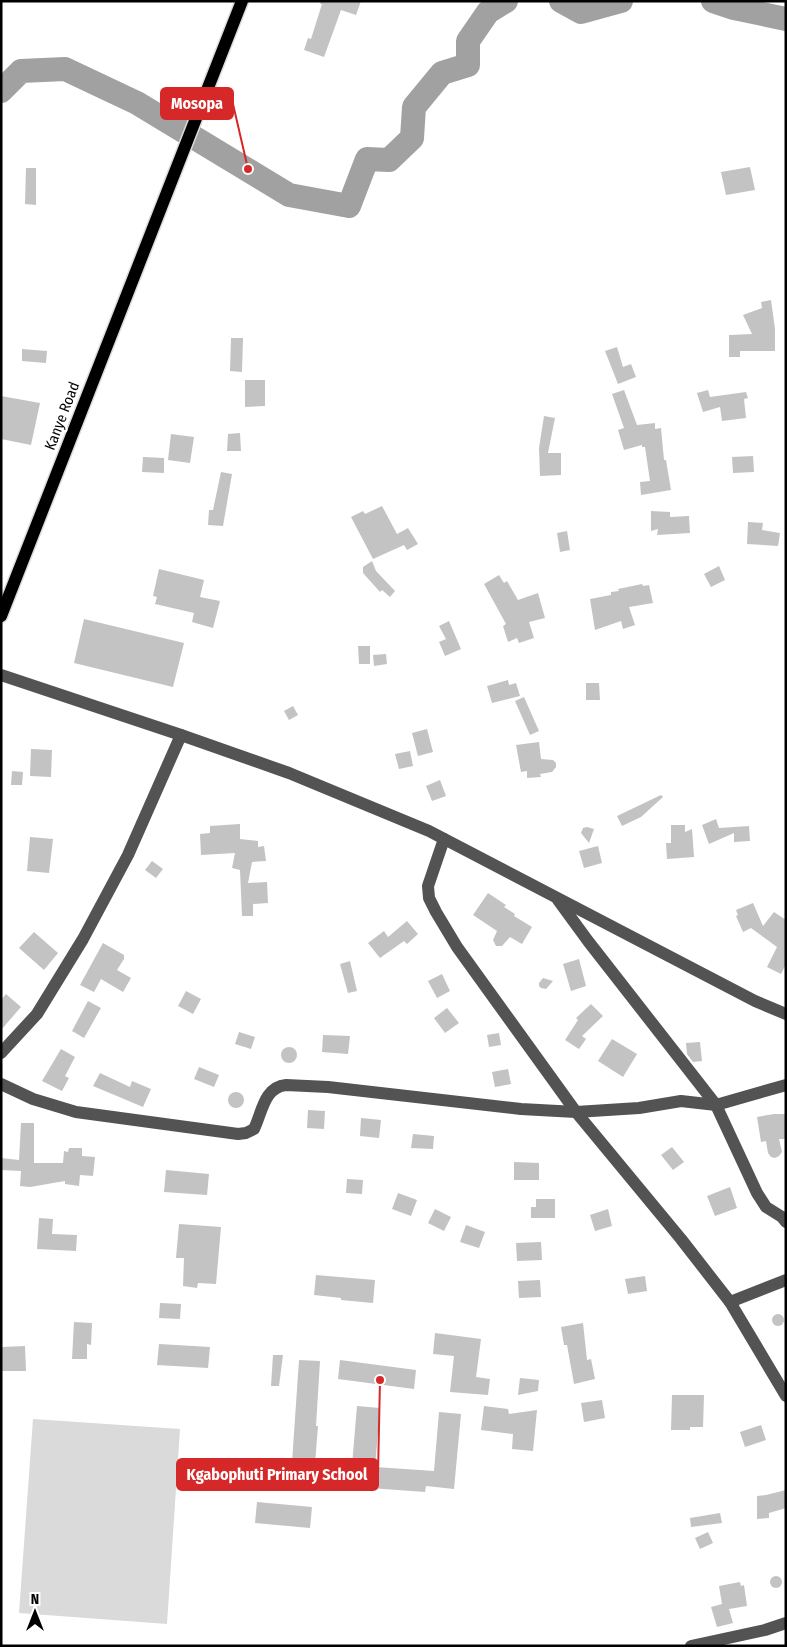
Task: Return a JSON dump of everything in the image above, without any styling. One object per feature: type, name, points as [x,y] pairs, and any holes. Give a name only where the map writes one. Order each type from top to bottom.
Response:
[{"type":"main road","name":"Kanye Road","points":[[1,616],[242,1]]},
{"type":"street","points":[[1,675],[289,773],[444,839],[747,997],[786,1014]]},
{"type":"street","points":[[1,1053],[37,1014],[83,939],[128,855],[181,735]]},
{"type":"street","points":[[444,839],[428,886],[429,898],[457,946],[576,1112],[730,1302],[786,1396]]},
{"type":"street","points":[[556,897],[716,1105],[757,1193],[766,1206],[782,1216],[786,1222]]},
{"type":"street","points":[[1,1084],[34,1099],[76,1112],[238,1134],[254,1129],[268,1094],[279,1086],[286,1085],[328,1087],[521,1109],[576,1112],[639,1108],[681,1101],[716,1105],[786,1085]]},
{"type":"street","points":[[730,1302],[786,1280]]},
{"type":"street","points":[[691,1646],[765,1630],[786,1623]]},
{"type":"shaded area","points":[[33,1419],[180,1429],[167,1624],[19,1613]]},
{"type":"building","points":[[321,1],[361,1],[356,15],[341,10],[324,57],[304,50],[308,38],[311,39],[322,4],[320,4]]},
{"type":"building","points":[[750,167],[755,190],[726,195],[721,172]]},
{"type":"building","points":[[26,168],[36,168],[36,205],[25,204]]},
{"type":"building","points":[[771,300],[775,329],[775,351],[740,351],[740,357],[729,357],[729,335],[752,334],[743,315],[762,308],[761,302]]},
{"type":"building","points":[[231,338],[243,338],[242,372],[230,371]]},
{"type":"building","points":[[617,347],[623,367],[631,364],[636,377],[618,384],[605,351]]},
{"type":"building","points":[[22,349],[47,351],[46,363],[22,361]]},
{"type":"building","points":[[245,380],[265,380],[265,406],[245,407]]},
{"type":"building","points":[[624,390],[637,425],[655,423],[655,429],[661,428],[664,460],[666,460],[671,490],[641,495],[640,482],[650,481],[645,447],[642,447],[642,445],[624,450],[618,430],[624,428],[612,394]]},
{"type":"building","points":[[708,390],[710,397],[746,392],[748,398],[744,399],[746,418],[722,421],[720,407],[703,412],[697,393]]},
{"type":"building","points":[[1,396],[40,403],[31,445],[1,439]]},
{"type":"building","points":[[544,416],[555,418],[548,453],[561,453],[561,475],[540,476],[539,448]]},
{"type":"building","points":[[240,433],[241,451],[227,451],[228,434]]},
{"type":"building","points":[[171,434],[194,437],[190,463],[168,460]]},
{"type":"building","points":[[753,456],[754,472],[733,473],[732,457]]},
{"type":"building","points":[[143,457],[164,458],[164,473],[142,472]]},
{"type":"building","points":[[221,472],[232,474],[223,526],[208,525],[209,510],[213,510]]},
{"type":"building","points":[[382,506],[397,534],[408,528],[418,544],[407,550],[404,545],[373,559],[351,517],[363,511],[365,514]]},
{"type":"building","points":[[651,511],[670,512],[670,517],[689,516],[690,533],[657,535],[658,529],[651,531]]},
{"type":"building","points":[[748,522],[763,523],[762,530],[780,533],[778,546],[747,544]]},
{"type":"building","points":[[567,531],[570,550],[560,552],[557,533]]},
{"type":"building","points":[[372,561],[376,571],[395,591],[390,597],[382,590],[380,592],[363,573],[363,567]]},
{"type":"building","points":[[719,566],[725,580],[711,587],[704,574]]},
{"type":"building","points":[[159,569],[204,580],[200,597],[220,601],[213,628],[192,622],[194,613],[155,604],[157,597],[153,596]]},
{"type":"building","points":[[499,575],[504,583],[507,581],[518,600],[538,593],[545,618],[529,622],[534,638],[519,643],[517,638],[508,642],[503,626],[506,624],[484,584]]},
{"type":"building","points":[[642,584],[643,586],[649,585],[653,603],[629,607],[635,625],[623,629],[621,621],[595,630],[590,599],[611,595],[611,592],[619,591],[618,589]]},
{"type":"building","points":[[84,619],[184,643],[173,687],[74,663]]},
{"type":"building","points":[[449,621],[461,649],[445,656],[439,642],[446,639],[439,626]]},
{"type":"building","points":[[358,646],[370,646],[370,664],[359,664]]},
{"type":"building","points":[[386,654],[387,664],[374,666],[373,655]]},
{"type":"building","points":[[508,680],[509,685],[516,683],[520,696],[492,703],[487,686]]},
{"type":"building","points":[[586,683],[599,683],[600,700],[586,700]]},
{"type":"building","points":[[524,697],[539,731],[530,735],[515,701]]},
{"type":"building","points":[[293,706],[298,715],[289,720],[284,711]]},
{"type":"building","points":[[427,729],[433,752],[418,756],[412,733]]},
{"type":"building","points":[[539,742],[541,759],[553,760],[556,763],[556,767],[552,772],[540,774],[541,777],[527,778],[527,771],[521,772],[516,745]]},
{"type":"building","points":[[31,749],[52,750],[51,777],[30,776]]},
{"type":"building","points":[[410,751],[413,766],[399,769],[395,754]]},
{"type":"building","points":[[12,771],[23,772],[22,785],[11,785]]},
{"type":"building","points":[[440,780],[446,796],[432,801],[426,786]]},
{"type":"building","points":[[661,795],[663,797],[641,817],[622,826],[617,816]]},
{"type":"building","points":[[716,819],[719,828],[749,826],[750,841],[734,842],[734,833],[709,844],[702,825]]},
{"type":"building","points":[[240,824],[240,839],[258,841],[258,847],[264,846],[266,861],[252,862],[248,883],[267,882],[268,903],[253,904],[253,916],[242,916],[240,870],[232,868],[235,853],[201,855],[200,834],[210,833],[210,826]]},
{"type":"building","points":[[671,825],[685,825],[685,832],[692,829],[694,857],[667,859],[666,843],[671,843]]},
{"type":"building","points":[[583,828],[594,829],[589,843],[581,833]]},
{"type":"building","points":[[30,837],[53,839],[49,873],[27,871]]},
{"type":"building","points":[[598,846],[602,863],[584,868],[579,851]]},
{"type":"building","points":[[152,861],[163,869],[156,878],[145,870]]},
{"type":"building","points":[[488,893],[506,905],[504,907],[515,914],[514,916],[532,927],[522,944],[510,937],[502,946],[496,946],[493,940],[497,931],[473,915]]},
{"type":"building","points":[[753,903],[763,926],[774,912],[786,920],[786,964],[781,974],[767,967],[777,947],[751,928],[743,932],[736,916],[738,915],[736,910]]},
{"type":"building","points":[[407,921],[418,934],[407,944],[404,941],[380,958],[368,943],[384,931],[388,937]]},
{"type":"building","points":[[34,932],[58,953],[44,970],[19,948]]},
{"type":"building","points":[[103,943],[124,955],[124,959],[117,970],[131,978],[123,992],[101,979],[94,992],[80,985]]},
{"type":"building","points":[[579,959],[586,986],[571,991],[563,964]]},
{"type":"building","points":[[350,961],[357,991],[348,993],[340,964]]},
{"type":"building","points":[[442,974],[450,991],[437,998],[428,981]]},
{"type":"building","points":[[543,978],[553,981],[546,989],[539,986]]},
{"type":"building","points":[[186,991],[201,999],[193,1014],[178,1006]]},
{"type":"building","points":[[6,994],[21,1007],[1,1030],[1,1000]]},
{"type":"building","points":[[88,1001],[101,1008],[84,1038],[72,1031]]},
{"type":"building","points":[[591,1004],[603,1016],[582,1036],[586,1039],[579,1049],[565,1040],[578,1020],[576,1018]]},
{"type":"building","points":[[447,1008],[459,1023],[445,1033],[434,1018]]},
{"type":"building","points":[[239,1032],[255,1037],[251,1049],[235,1044]]},
{"type":"building","points":[[499,1033],[501,1045],[489,1047],[487,1035]]},
{"type":"building","points":[[323,1035],[350,1036],[348,1054],[322,1052]]},
{"type":"building","points":[[612,1039],[637,1054],[623,1077],[598,1061]]},
{"type":"building","points":[[700,1042],[702,1061],[693,1062],[687,1054],[686,1043]]},
{"type":"building","points":[[289,1047],[295,1049],[297,1055],[295,1061],[289,1063],[283,1061],[281,1055],[283,1049]]},
{"type":"building","points":[[61,1049],[75,1057],[65,1076],[69,1078],[62,1091],[42,1081]]},
{"type":"building","points":[[199,1067],[219,1075],[214,1087],[194,1079]]},
{"type":"building","points":[[508,1069],[511,1084],[495,1087],[492,1072]]},
{"type":"building","points":[[100,1073],[130,1087],[132,1081],[151,1089],[143,1107],[93,1086]]},
{"type":"building","points":[[236,1092],[242,1094],[244,1100],[242,1106],[236,1108],[230,1106],[228,1100],[230,1094]]},
{"type":"building","points":[[308,1110],[325,1111],[324,1129],[307,1128]]},
{"type":"building","points":[[786,1114],[786,1139],[779,1139],[782,1152],[775,1158],[771,1157],[768,1153],[766,1141],[761,1142],[757,1117]]},
{"type":"building","points":[[361,1118],[381,1120],[379,1138],[360,1136]]},
{"type":"building","points":[[21,1123],[34,1123],[34,1163],[63,1163],[64,1151],[68,1152],[69,1148],[82,1148],[82,1156],[95,1157],[93,1176],[80,1175],[79,1186],[65,1184],[65,1181],[30,1187],[20,1186],[21,1171],[1,1170],[1,1158],[19,1160]]},
{"type":"building","points":[[413,1134],[434,1136],[433,1149],[411,1148]]},
{"type":"building","points":[[672,1147],[684,1162],[673,1170],[661,1155]]},
{"type":"building","points":[[514,1162],[539,1163],[539,1180],[514,1180]]},
{"type":"building","points":[[166,1170],[209,1174],[207,1195],[164,1192]]},
{"type":"building","points":[[347,1179],[363,1180],[362,1194],[346,1193]]},
{"type":"building","points":[[730,1187],[737,1208],[715,1216],[707,1196]]},
{"type":"building","points":[[398,1193],[417,1200],[411,1216],[392,1209]]},
{"type":"building","points":[[536,1199],[555,1199],[555,1218],[531,1218],[531,1207],[536,1207]]},
{"type":"building","points":[[435,1209],[451,1217],[444,1231],[428,1223]]},
{"type":"building","points":[[608,1209],[612,1226],[595,1231],[590,1215]]},
{"type":"building","points":[[39,1218],[53,1219],[52,1234],[77,1235],[76,1251],[37,1249]]},
{"type":"building","points":[[179,1224],[221,1227],[216,1284],[198,1283],[197,1288],[183,1286],[184,1258],[176,1258]]},
{"type":"building","points":[[466,1225],[485,1232],[479,1248],[460,1242]]},
{"type":"building","points":[[541,1242],[542,1260],[517,1261],[516,1243]]},
{"type":"building","points":[[316,1275],[375,1280],[373,1303],[314,1295]]},
{"type":"building","points":[[645,1276],[647,1291],[628,1294],[625,1279]]},
{"type":"building","points":[[540,1280],[541,1297],[519,1298],[518,1281]]},
{"type":"building","points":[[160,1303],[181,1304],[180,1319],[159,1318]]},
{"type":"building","points":[[776,1314],[780,1314],[784,1320],[780,1326],[776,1326],[772,1322],[772,1318]]},
{"type":"building","points":[[74,1322],[92,1323],[91,1345],[87,1344],[87,1359],[72,1359]]},
{"type":"building","points":[[583,1323],[587,1360],[591,1359],[595,1379],[574,1384],[567,1345],[564,1345],[561,1327]]},
{"type":"building","points":[[435,1333],[481,1339],[476,1377],[490,1379],[488,1395],[450,1392],[454,1356],[433,1354]]},
{"type":"building","points":[[159,1344],[210,1347],[208,1368],[157,1365]]},
{"type":"building","points":[[25,1346],[26,1371],[1,1371],[1,1347]]},
{"type":"building","points":[[273,1355],[283,1355],[279,1386],[271,1386]]},
{"type":"building","points":[[299,1360],[320,1361],[315,1464],[292,1462]]},
{"type":"building","points":[[340,1360],[416,1370],[414,1389],[338,1379]]},
{"type":"building","points":[[520,1378],[539,1380],[538,1391],[518,1395]]},
{"type":"building","points":[[672,1395],[704,1395],[703,1427],[690,1427],[690,1430],[671,1430]]},
{"type":"building","points":[[602,1400],[605,1418],[584,1422],[581,1403]]},
{"type":"building","points":[[357,1406],[380,1408],[375,1467],[434,1471],[439,1412],[461,1414],[454,1489],[426,1486],[425,1492],[329,1485],[331,1464],[352,1465]]},
{"type":"building","points":[[484,1406],[508,1409],[509,1414],[537,1410],[533,1451],[512,1449],[513,1434],[481,1430]]},
{"type":"building","points":[[761,1425],[766,1440],[745,1447],[740,1432]]},
{"type":"building","points":[[786,1490],[786,1508],[769,1513],[769,1518],[757,1519],[757,1496]]},
{"type":"building","points":[[257,1502],[312,1507],[310,1528],[255,1523]]},
{"type":"building","points":[[720,1513],[722,1523],[691,1527],[690,1518]]},
{"type":"building","points":[[708,1532],[713,1543],[700,1549],[695,1538]]},
{"type":"building","points":[[778,1576],[781,1577],[781,1587],[774,1588],[771,1587],[770,1580],[771,1577]]},
{"type":"building","points":[[740,1582],[741,1586],[744,1585],[747,1606],[729,1609],[733,1623],[717,1627],[711,1607],[722,1604],[719,1586]]},
{"type":"waterway","points":[[1,91],[21,71],[65,69],[137,103],[289,195],[349,206],[367,159],[389,160],[412,138],[414,107],[442,73],[468,65],[468,41],[488,12],[506,1]]},
{"type":"waterway","points":[[561,1],[581,12],[621,1]]},
{"type":"waterway","points":[[713,1],[734,8],[786,19]]},
{"type":"place","name":"Mosopa","points":[[248,169]]},
{"type":"place","name":"Kgabophuti Primary School","points":[[380,1380]]}]
